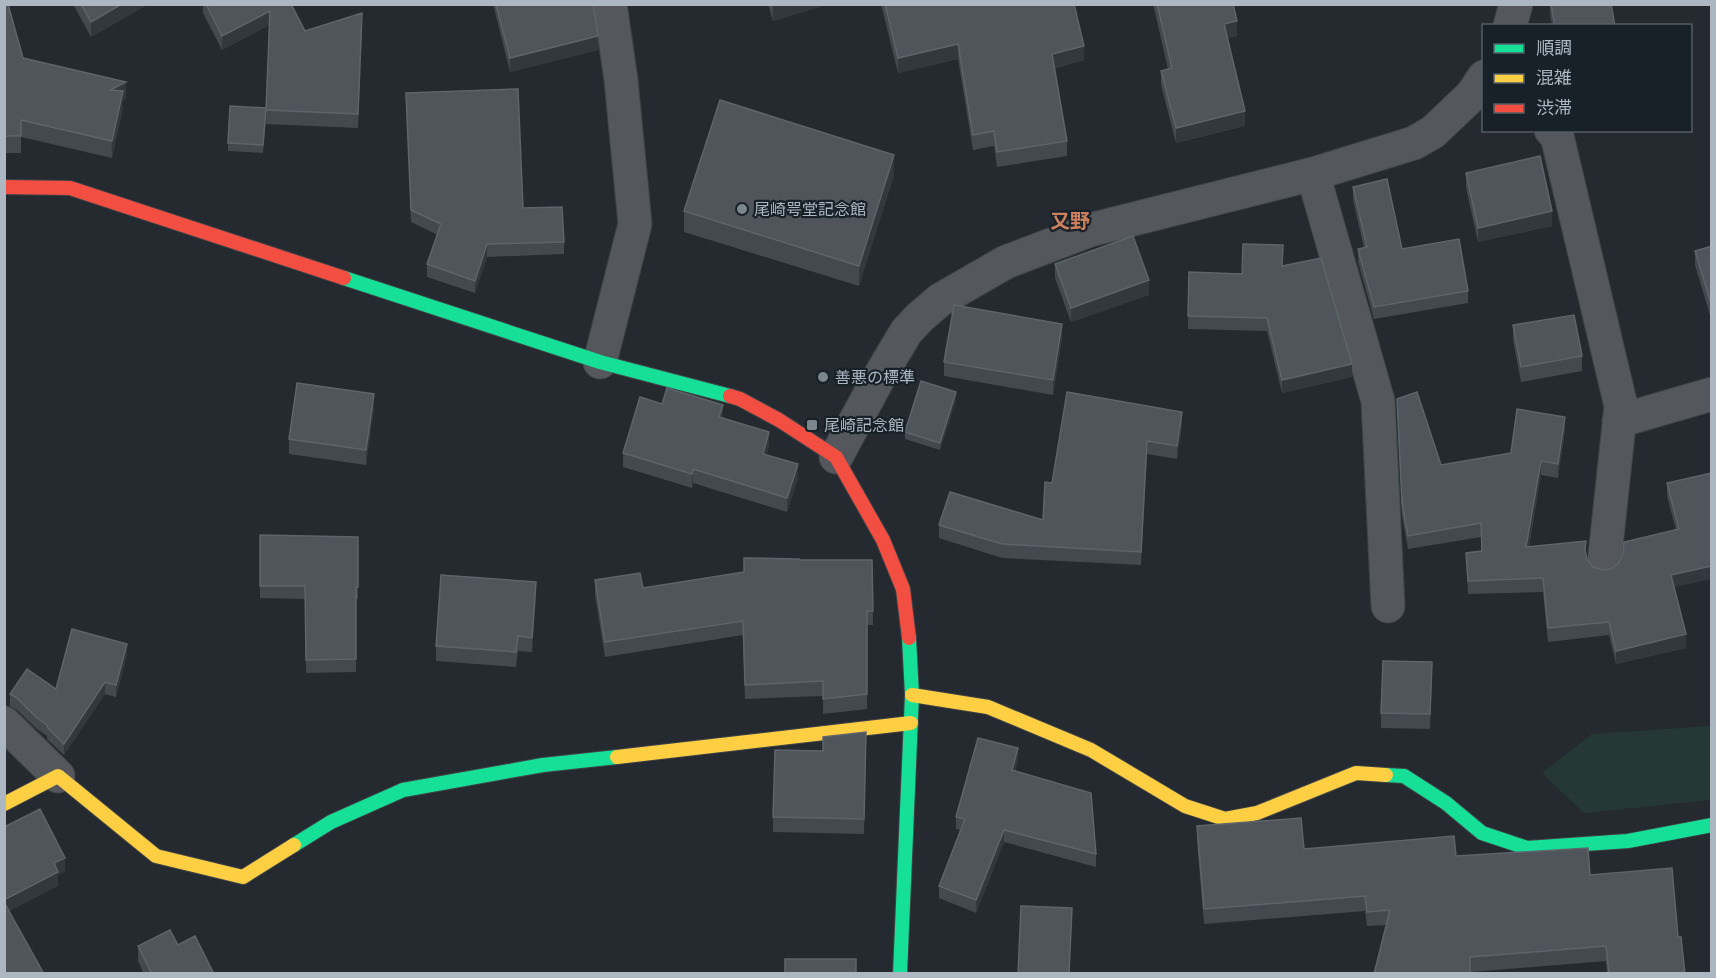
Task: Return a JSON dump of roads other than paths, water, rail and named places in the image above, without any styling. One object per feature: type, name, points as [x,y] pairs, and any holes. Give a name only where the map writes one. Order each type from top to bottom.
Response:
[{"type":"street","points":[[600,362],[634,224],[621,80],[610,4]]},
{"type":"street","points":[[1511,24],[1516,4]]},
{"type":"street","points":[[836,458],[877,381],[906,333],[918,318],[940,300],[1006,262],[1090,230],[1313,174],[1414,143],[1434,132],[1480,90]]},
{"type":"street","points":[[1553,132],[1557,136],[1620,406],[1604,565]]},
{"type":"street","points":[[1313,174],[1378,401],[1388,606]]},
{"type":"street","points":[[4,187],[70,188],[600,362],[740,399],[778,420],[836,458],[883,540],[903,589],[912,695],[900,974]]},
{"type":"street","points":[[1619,420],[1712,394]]},
{"type":"street","points":[[912,695],[988,707],[1091,750],[1185,806],[1225,819],[1257,813],[1356,773],[1404,776],[1446,803],[1482,833],[1527,849],[1628,841],[1712,825]]},
{"type":"street","points":[[4,723],[58,776],[156,856],[243,878],[331,822],[403,790],[543,765],[911,723]]},
{"type":"street","points":[[4,804],[58,776]]},
{"type":"place","name":"尾崎咢堂記念館","points":[[742,209]]},
{"type":"place","name":"善悪の標準","points":[[823,377]]},
{"type":"place","name":"尾崎記念館","points":[[812,425]]},
{"type":"district","name":"又野","points":[[1070,221]]}]
